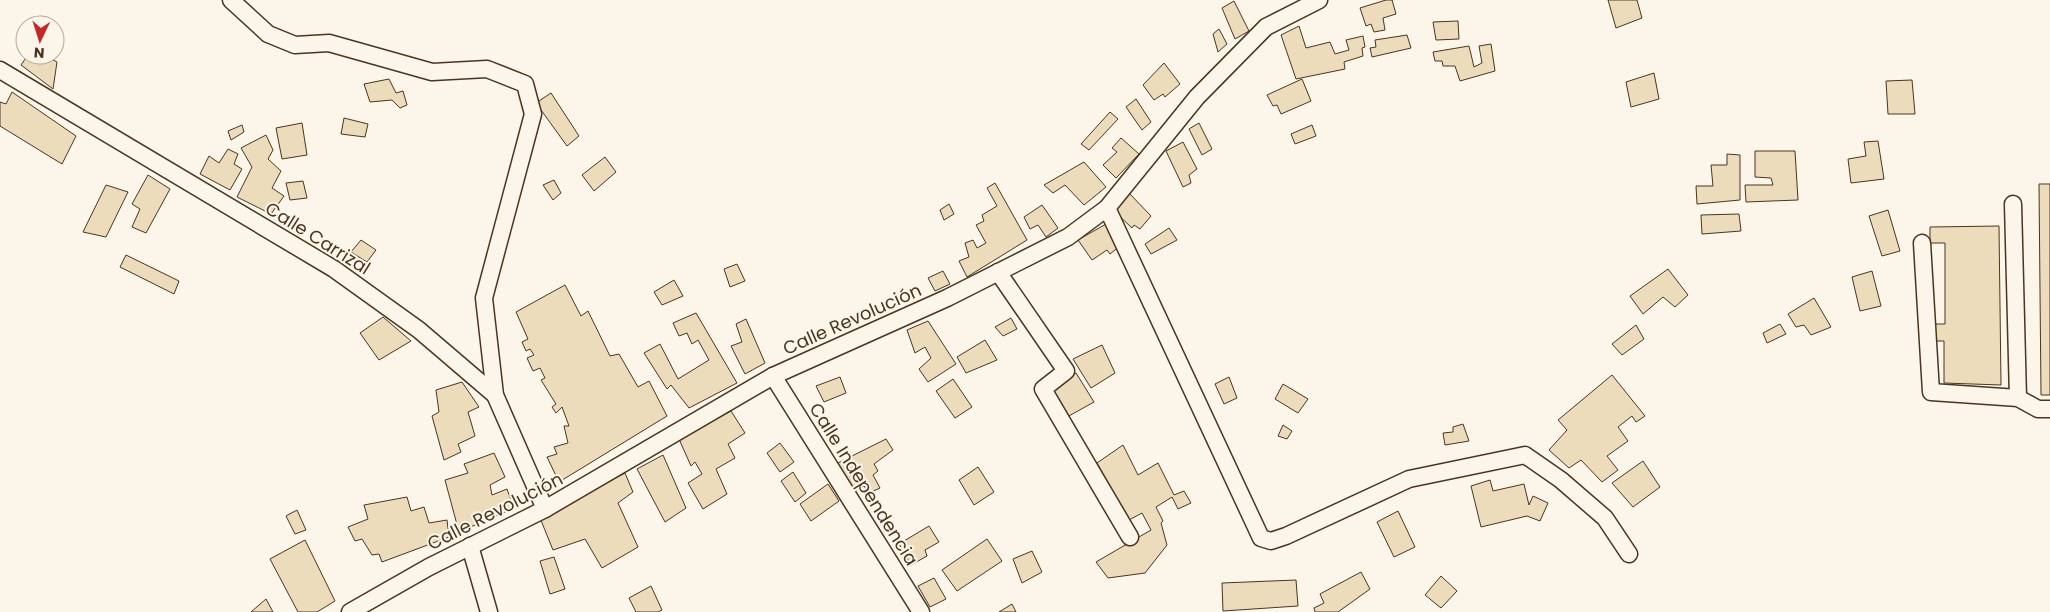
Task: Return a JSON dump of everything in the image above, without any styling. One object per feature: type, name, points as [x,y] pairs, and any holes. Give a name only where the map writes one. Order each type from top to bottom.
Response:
[{"type":"street","points":[[232,0],[268,34],[295,45],[329,43],[432,72],[487,69],[526,84],[533,114],[484,298],[495,395]]},
{"type":"street","name":"Calle Revolución","points":[[350,612],[470,546],[546,509],[772,376],[947,298],[1068,237],[1107,208],[1197,97],[1266,27],[1319,0]]},
{"type":"street","name":"Calle Carrizal","points":[[0,70],[334,269],[419,330],[495,395],[546,509]]},
{"type":"street","points":[[2013,204],[2018,398]]},
{"type":"street","points":[[1107,208],[1260,538],[1271,541],[1286,536],[1408,479],[1525,455],[1562,480],[1605,518],[1629,554]]},
{"type":"street","points":[[1922,242],[1931,392],[2018,398],[2038,408],[2050,409]]},
{"type":"street","points":[[998,272],[1066,371],[1042,389],[1130,537]]},
{"type":"street","name":"Calle Independencia","points":[[772,376],[921,612]]},
{"type":"street","points":[[470,546],[489,612]]},
{"type":"building","points":[[1392,0],[1396,14],[1383,18],[1385,30],[1374,32],[1371,24],[1366,26],[1360,8]]},
{"type":"building","points":[[1608,0],[1637,0],[1642,18],[1616,28]]},
{"type":"building","points":[[1234,1],[1249,31],[1235,39],[1222,8]]},
{"type":"building","points":[[1458,21],[1459,39],[1436,40],[1433,22]]},
{"type":"building","points":[[1299,26],[1306,48],[1330,42],[1335,54],[1349,50],[1346,40],[1363,36],[1365,47],[1362,48],[1363,56],[1344,62],[1345,69],[1296,79],[1281,35]]},
{"type":"building","points":[[1219,29],[1227,44],[1218,52],[1213,34]]},
{"type":"building","points":[[1407,35],[1411,48],[1372,57],[1370,48],[1376,47],[1375,40]]},
{"type":"building","points":[[1491,44],[1495,71],[1460,81],[1455,66],[1443,66],[1442,61],[1435,61],[1433,52],[1469,46],[1474,67],[1482,63],[1479,46]]},
{"type":"building","points":[[1164,63],[1180,84],[1165,97],[1163,94],[1154,100],[1143,85]]},
{"type":"building","points":[[21,65],[57,65],[53,89]]},
{"type":"building","points":[[1654,73],[1659,99],[1631,107],[1626,82]]},
{"type":"building","points":[[389,79],[396,93],[403,91],[407,105],[400,108],[392,100],[370,102],[364,84]]},
{"type":"building","points":[[1302,79],[1311,101],[1281,114],[1277,105],[1273,106],[1267,95]]},
{"type":"building","points":[[1912,80],[1915,114],[1888,114],[1886,81]]},
{"type":"building","points":[[12,92],[76,136],[62,164],[0,126],[0,102],[6,104]]},
{"type":"building","points":[[551,93],[579,136],[567,146],[536,103]]},
{"type":"building","points":[[1136,99],[1151,122],[1142,130],[1126,107]]},
{"type":"building","points":[[1110,112],[1118,119],[1089,150],[1081,144]]},
{"type":"building","points":[[344,118],[368,124],[365,137],[341,134]]},
{"type":"building","points":[[302,123],[307,155],[282,159],[276,128]]},
{"type":"building","points":[[1199,123],[1212,149],[1202,155],[1189,129]]},
{"type":"building","points":[[242,125],[244,132],[231,140],[228,131]]},
{"type":"building","points":[[1312,125],[1316,136],[1295,144],[1291,134]]},
{"type":"building","points":[[266,135],[273,150],[268,159],[281,171],[272,188],[284,196],[271,214],[237,197],[252,167],[241,148]]},
{"type":"building","points":[[1121,138],[1139,154],[1116,178],[1103,165],[1117,152],[1112,148]]},
{"type":"building","points":[[1878,141],[1884,179],[1851,183],[1848,159],[1866,156],[1864,142]]},
{"type":"building","points":[[1183,142],[1197,169],[1189,175],[1191,183],[1183,187],[1166,151]]},
{"type":"building","points":[[228,149],[238,154],[234,164],[242,169],[230,190],[200,174],[209,156],[219,163]]},
{"type":"building","points":[[1755,151],[1795,151],[1798,200],[1746,202],[1745,185],[1773,185],[1771,178],[1755,177]]},
{"type":"building","points":[[1727,154],[1740,155],[1740,200],[1697,204],[1696,186],[1713,186],[1711,165],[1727,165]]},
{"type":"building","points":[[605,157],[616,172],[594,191],[582,175]]},
{"type":"building","points":[[1084,162],[1106,187],[1084,205],[1065,185],[1053,193],[1044,185]]},
{"type":"building","points":[[148,175],[170,189],[146,233],[132,227],[140,209],[132,204]]},
{"type":"building","points":[[554,180],[561,193],[553,200],[543,185]]},
{"type":"building","points":[[303,181],[307,198],[290,200],[286,183]]},
{"type":"building","points":[[995,183],[1027,240],[967,277],[959,261],[969,257],[965,243],[973,240],[977,248],[986,243],[976,225],[984,221],[982,215],[997,206],[987,188]]},
{"type":"building","points":[[2039,184],[2050,184],[2050,395],[2041,395]]},
{"type":"building","points":[[106,185],[128,192],[106,237],[83,232]]},
{"type":"building","points":[[1129,193],[1151,216],[1140,229],[1134,225],[1132,228],[1114,211]]},
{"type":"building","points":[[949,204],[954,214],[944,220],[940,210]]},
{"type":"building","points":[[1042,205],[1058,228],[1046,237],[1038,225],[1030,229],[1024,217]]},
{"type":"building","points":[[1888,210],[1900,251],[1882,256],[1869,216]]},
{"type":"building","points":[[1739,214],[1741,231],[1702,234],[1701,215]]},
{"type":"building","points":[[1106,224],[1120,246],[1110,254],[1107,250],[1092,260],[1078,240]]},
{"type":"building","points":[[1999,226],[2001,385],[1944,383],[1944,341],[1934,341],[1933,324],[1945,324],[1945,243],[1930,243],[1930,227]]},
{"type":"building","points":[[1169,228],[1177,240],[1151,254],[1145,244]]},
{"type":"building","points":[[361,240],[376,250],[367,262],[351,252]]},
{"type":"building","points":[[126,255],[179,281],[174,294],[120,267]]},
{"type":"building","points":[[737,264],[745,281],[730,287],[724,269]]},
{"type":"building","points":[[1668,269],[1688,295],[1675,307],[1663,297],[1643,314],[1630,296]]},
{"type":"building","points":[[943,271],[950,284],[935,291],[928,278]]},
{"type":"building","points":[[1872,271],[1881,306],[1860,311],[1852,277]]},
{"type":"building","points":[[674,280],[683,296],[662,305],[654,292]]},
{"type":"building","points":[[565,285],[581,316],[588,311],[610,356],[619,354],[638,387],[649,381],[667,416],[559,482],[547,457],[557,454],[554,447],[568,443],[564,426],[569,426],[562,407],[556,413],[552,407],[556,404],[541,380],[545,378],[540,368],[533,371],[527,358],[534,355],[530,349],[526,351],[522,342],[528,339],[516,312]]},
{"type":"building","points":[[1814,298],[1831,327],[1811,335],[1804,325],[1796,327],[1788,314]]},
{"type":"building","points":[[696,313],[737,383],[689,408],[671,385],[667,389],[644,353],[660,344],[678,379],[709,360],[698,340],[692,344],[687,333],[679,336],[673,323]]},
{"type":"building","points":[[383,317],[411,341],[379,360],[360,333]]},
{"type":"building","points":[[1011,318],[1017,329],[1003,336],[995,327]]},
{"type":"building","points":[[746,319],[765,363],[745,374],[731,346],[742,342],[736,324]]},
{"type":"building","points":[[928,321],[956,364],[928,382],[919,369],[931,358],[925,347],[915,353],[907,330]]},
{"type":"building","points":[[1780,324],[1786,334],[1767,343],[1763,333]]},
{"type":"building","points":[[1636,325],[1644,339],[1622,355],[1612,344]]},
{"type":"building","points":[[985,340],[997,360],[966,373],[957,357]]},
{"type":"building","points":[[1102,345],[1115,373],[1091,388],[1073,359]]},
{"type":"building","points":[[1076,373],[1094,402],[1067,417],[1051,387]]},
{"type":"building","points":[[1612,375],[1645,416],[1636,422],[1632,416],[1618,427],[1628,441],[1607,456],[1618,470],[1602,482],[1581,460],[1569,468],[1549,450],[1567,430],[1558,420]]},
{"type":"building","points":[[840,377],[846,393],[824,402],[816,386]]},
{"type":"building","points":[[1229,377],[1237,398],[1224,404],[1215,384]]},
{"type":"building","points":[[953,379],[972,407],[955,418],[936,391]]},
{"type":"building","points":[[462,382],[479,407],[468,412],[475,436],[458,444],[461,452],[444,460],[432,416],[439,412],[436,390]]},
{"type":"building","points":[[1283,384],[1308,399],[1298,413],[1275,399]]},
{"type":"building","points":[[731,411],[745,433],[728,444],[735,458],[716,469],[727,494],[703,509],[688,483],[702,474],[695,462],[691,466],[679,439]]},
{"type":"building","points":[[1463,424],[1469,441],[1445,445],[1443,433],[1453,432],[1453,427]]},
{"type":"building","points":[[1283,425],[1292,431],[1287,439],[1278,436]]},
{"type":"building","points":[[886,439],[893,450],[874,464],[878,471],[873,475],[880,488],[869,493],[864,486],[853,492],[836,464]]},
{"type":"building","points":[[780,443],[794,462],[780,472],[767,453]]},
{"type":"building","points":[[1123,445],[1138,475],[1158,463],[1174,495],[1184,491],[1191,503],[1178,509],[1172,497],[1156,507],[1163,521],[1161,523],[1167,545],[1145,573],[1108,578],[1096,562],[1151,530],[1142,513],[1129,520],[1097,463]]},
{"type":"building","points":[[494,453],[505,477],[490,485],[492,495],[507,489],[514,508],[459,532],[445,480],[468,473],[464,464]]},
{"type":"building","points":[[663,455],[686,508],[665,522],[637,469]]},
{"type":"building","points":[[1643,461],[1660,487],[1633,507],[1612,483]]},
{"type":"building","points":[[978,467],[994,492],[974,505],[959,480]]},
{"type":"building","points":[[793,472],[806,493],[795,502],[781,481]]},
{"type":"building","points":[[625,473],[633,492],[618,503],[638,547],[602,568],[585,539],[553,550],[540,518]]},
{"type":"building","points":[[1490,480],[1493,491],[1524,484],[1529,505],[1533,496],[1548,503],[1540,521],[1527,516],[1481,527],[1471,486]]},
{"type":"building","points":[[828,484],[839,501],[811,521],[800,504]]},
{"type":"building","points":[[407,497],[411,511],[424,507],[429,523],[447,520],[449,537],[382,562],[379,554],[372,555],[362,539],[355,541],[348,527],[368,519],[364,505]]},
{"type":"building","points":[[297,510],[306,530],[295,534],[286,516]]},
{"type":"building","points":[[1398,511],[1415,547],[1394,557],[1377,522]]},
{"type":"building","points":[[929,526],[939,542],[925,550],[927,556],[911,565],[899,544]]},
{"type":"building","points":[[987,539],[1002,561],[957,591],[942,570]]},
{"type":"building","points":[[305,540],[335,601],[317,612],[298,612],[270,559]]},
{"type":"building","points":[[1032,551],[1042,572],[1022,583],[1013,559]]},
{"type":"building","points":[[554,557],[565,589],[550,594],[540,561]]},
{"type":"building","points":[[1361,572],[1370,589],[1338,612],[1315,612],[1314,608],[1324,603],[1320,594]]},
{"type":"building","points":[[1441,576],[1457,591],[1441,608],[1425,595]]},
{"type":"building","points":[[934,578],[946,599],[930,607],[918,586]]},
{"type":"building","points":[[1296,580],[1298,606],[1223,611],[1222,583]]},
{"type":"building","points":[[651,586],[662,610],[658,612],[636,612],[629,598]]},
{"type":"building","points":[[266,599],[273,612],[251,612]]},
{"type":"building","points":[[1012,604],[1016,612],[999,612]]}]
